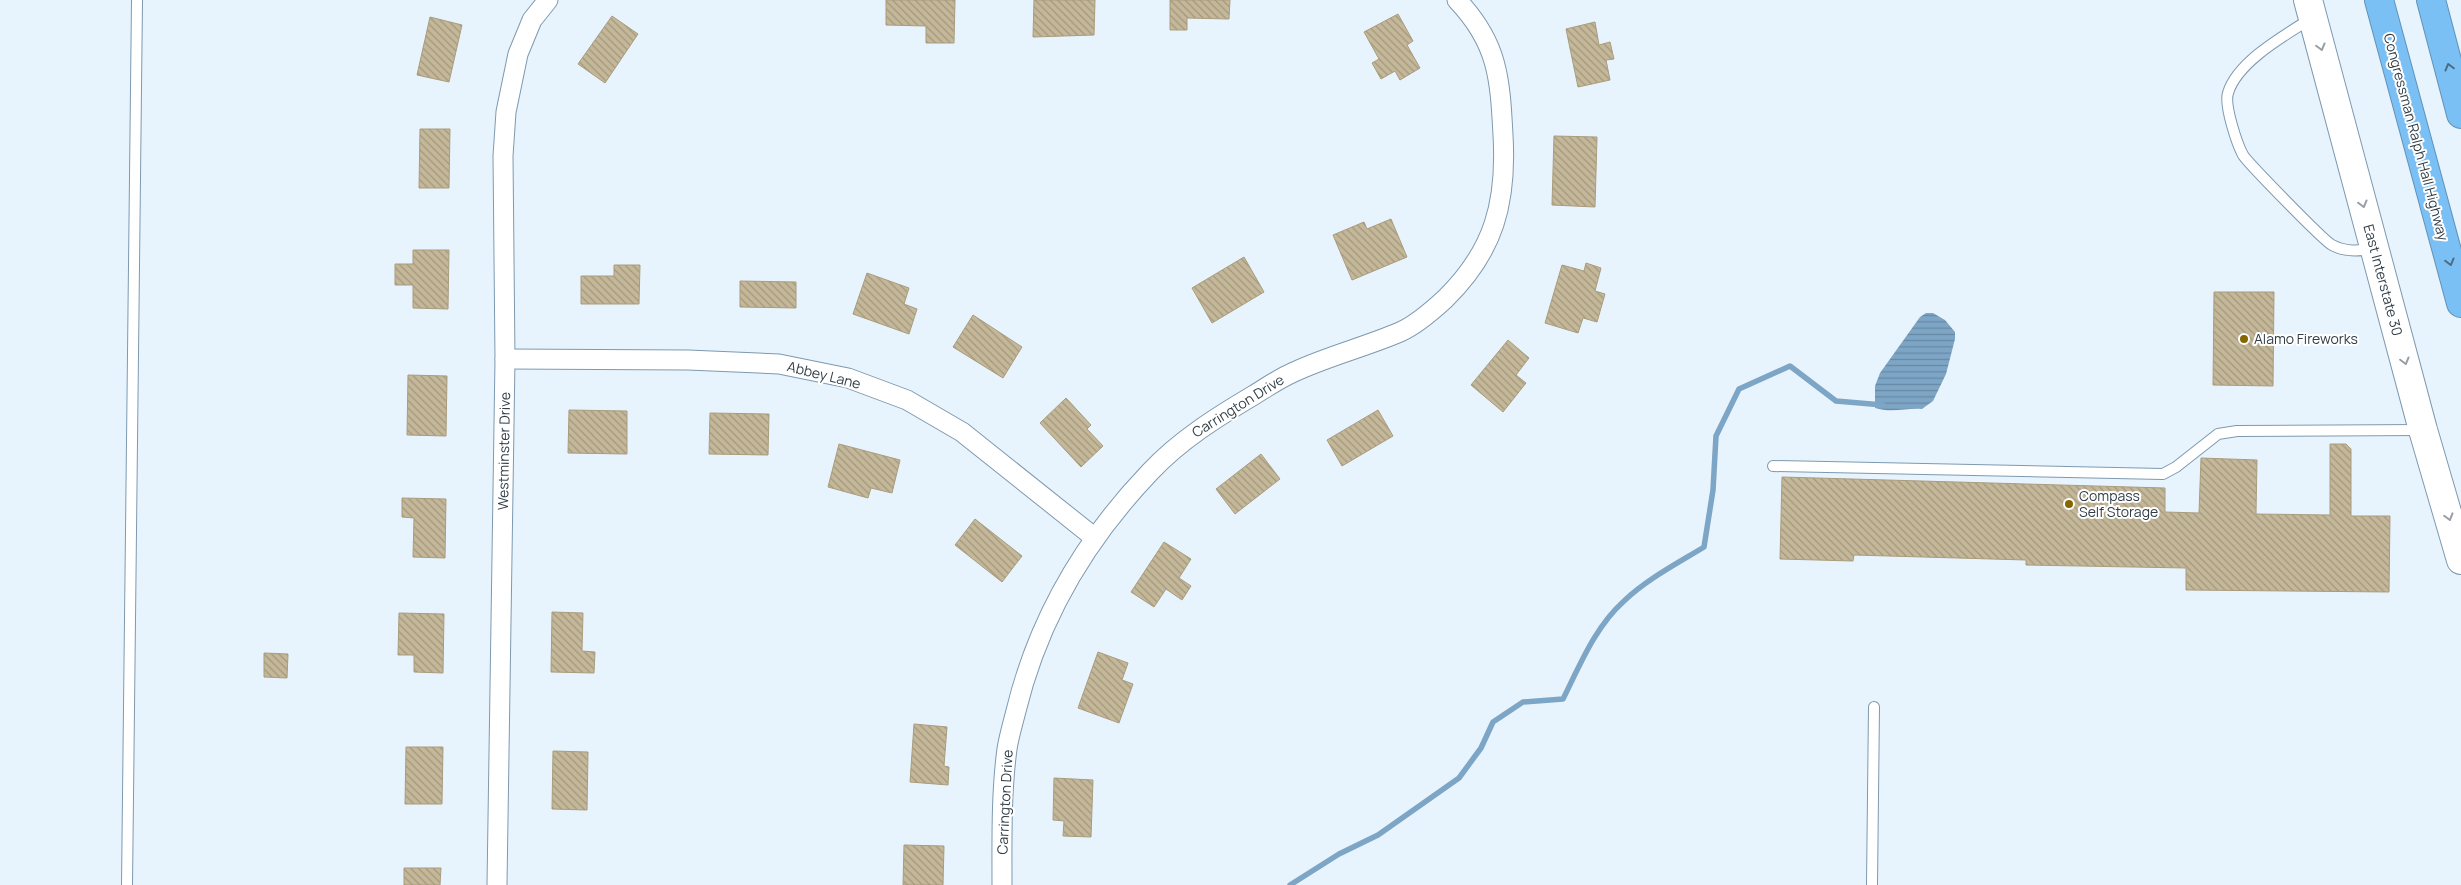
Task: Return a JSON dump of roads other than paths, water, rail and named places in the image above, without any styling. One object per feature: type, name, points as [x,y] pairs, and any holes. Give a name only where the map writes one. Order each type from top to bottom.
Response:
[{"type":"highway","points":[[2374,0],[2396,63]]},
{"type":"highway","name":"Congressman Ralph Hall Highway","points":[[2379,0],[2461,303]]},
{"type":"highway","points":[[2431,0],[2461,114]]},
{"type":"main road","name":"East Interstate 30","points":[[2310,9],[2423,430],[2461,560]]},
{"type":"street","name":"Westminster Drive","points":[[497,885],[505,359],[503,156],[506,112],[518,54],[532,20],[548,0]]},
{"type":"street","name":"Carrington Drive","points":[[1002,885],[1002,815],[1007,748],[1025,675],[1058,597],[1095,538],[1150,471],[1184,440],[1292,373],[1402,332],[1434,310],[1466,278],[1490,239],[1501,200],[1504,152],[1501,97],[1494,58],[1476,20],[1457,0]]},
{"type":"street","name":"Abbey Lane","points":[[505,359],[688,360],[779,364],[848,378],[907,400],[962,432],[1095,538]]},
{"type":"lane","points":[[127,885],[137,0]]},
{"type":"lane","points":[[2310,9],[2250,59],[2238,72],[2227,94],[2232,126],[2243,156],[2331,245],[2355,251],[2374,248]]},
{"type":"lane","points":[[1773,466],[2163,474],[2176,467],[2218,434],[2237,431],[2423,430]]},
{"type":"lane","points":[[1872,885],[1874,707]]},
{"type":"water","points":[[1926,313],[1933,313],[1945,320],[1955,332],[1946,374],[1933,401],[1922,409],[1893,410],[1875,408],[1875,386],[1880,373],[1920,317]]},
{"type":"waterway","points":[[1290,885],[1339,854],[1378,835],[1459,778],[1481,748],[1493,722],[1523,702],[1563,699],[1596,634],[1614,611],[1633,593],[1704,547],[1713,490],[1716,436],[1739,389],[1790,366],[1836,401],[1883,405]]},
{"type":"place","name":"Alamo Fireworks","points":[[2244,339]]},
{"type":"place","name":"Compass Self Storage","points":[[2069,504]]}]
